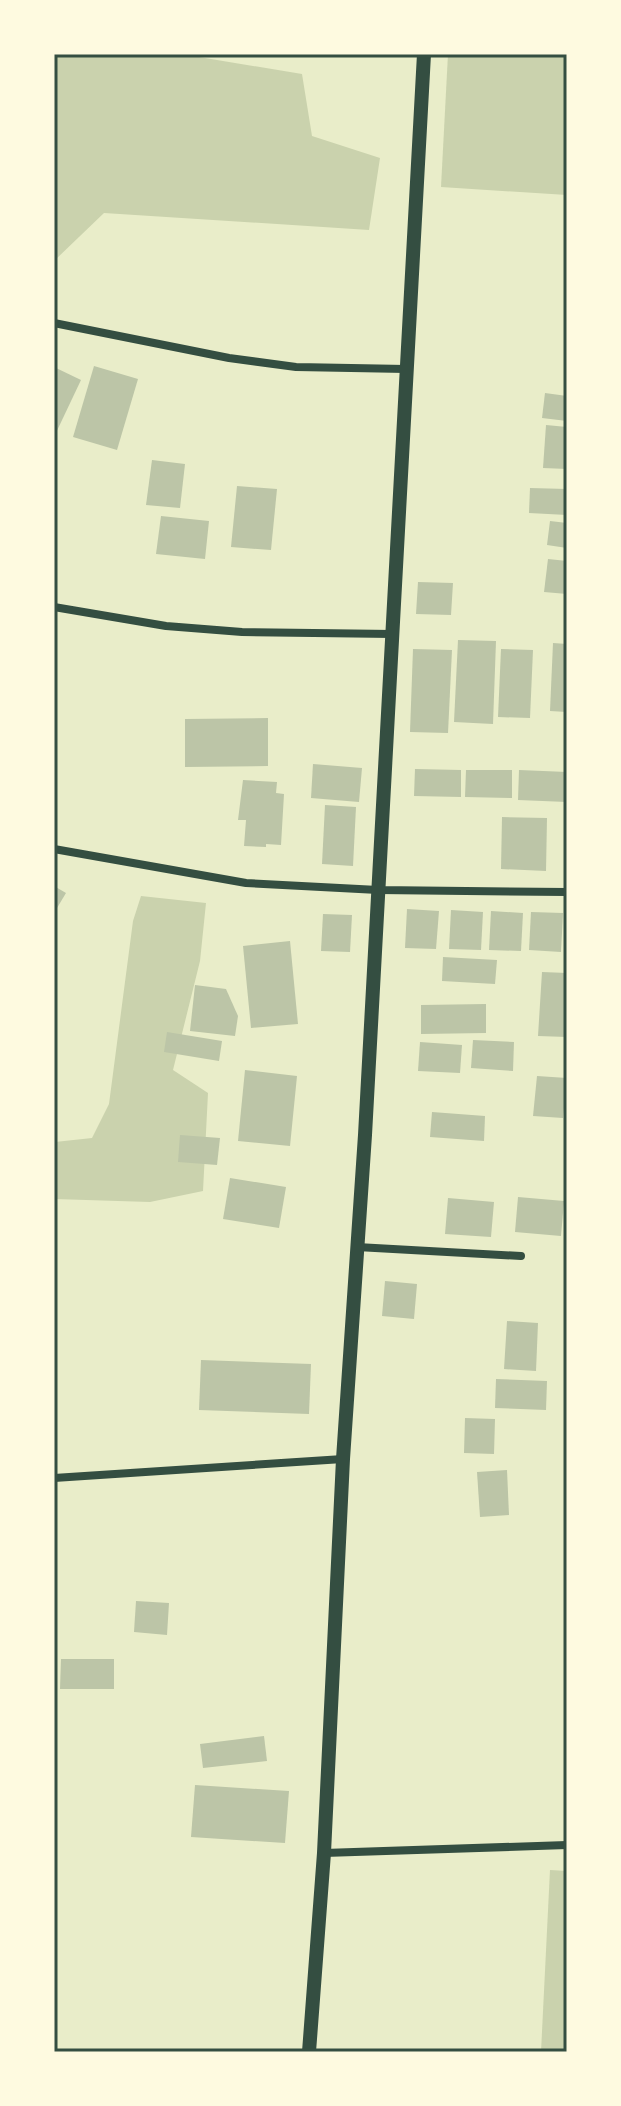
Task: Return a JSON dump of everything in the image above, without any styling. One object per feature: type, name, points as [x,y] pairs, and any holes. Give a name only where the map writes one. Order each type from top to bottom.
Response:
[{"type":"street","points":[[309,2052],[324,1853],[343,1459],[393,634],[424,54]]},
{"type":"street","points":[[54,323],[229,358],[296,367],[406,369]]},
{"type":"street","points":[[54,607],[166,626],[393,634]]},
{"type":"street","points":[[54,849],[246,883],[378,890],[567,892]]},
{"type":"street","points":[[357,1247],[521,1256]]},
{"type":"street","points":[[54,1478],[343,1459]]},
{"type":"street","points":[[324,1853],[567,1845]]},
{"type":"green space","points":[[54,54],[181,54],[302,74],[312,136],[380,158],[369,230],[104,213],[54,261]]},
{"type":"green space","points":[[448,54],[567,54],[567,195],[441,187]]},
{"type":"green space","points":[[141,896],[206,903],[200,961],[173,1070],[208,1093],[203,1191],[150,1202],[54,1199],[54,1139],[55,1142],[92,1138],[109,1104],[133,921]]},
{"type":"green space","points":[[550,1870],[567,1871],[567,2052],[541,2052]]},
{"type":"building","points":[[94,366],[138,379],[117,450],[73,437]]},
{"type":"building","points":[[54,367],[81,380],[54,437]]},
{"type":"building","points":[[545,393],[567,396],[567,421],[542,418]]},
{"type":"building","points":[[546,425],[567,427],[567,469],[543,468]]},
{"type":"building","points":[[152,460],[185,464],[180,508],[146,505]]},
{"type":"building","points":[[237,486],[277,489],[271,550],[231,547]]},
{"type":"building","points":[[530,488],[567,489],[567,515],[529,513]]},
{"type":"building","points":[[161,516],[209,521],[205,559],[156,554]]},
{"type":"building","points":[[550,521],[567,523],[567,548],[547,545]]},
{"type":"building","points":[[548,559],[567,561],[567,594],[544,592]]},
{"type":"building","points":[[418,582],[453,583],[451,615],[416,614]]},
{"type":"building","points":[[458,640],[496,641],[493,724],[454,722]]},
{"type":"building","points":[[553,643],[567,644],[567,712],[550,711]]},
{"type":"building","points":[[413,649],[452,650],[448,733],[410,732]]},
{"type":"building","points":[[501,649],[533,650],[530,718],[498,717]]},
{"type":"building","points":[[268,718],[268,766],[185,767],[185,719]]},
{"type":"building","points":[[313,764],[362,768],[359,802],[311,798]]},
{"type":"building","points":[[415,769],[461,770],[461,797],[414,796]]},
{"type":"building","points":[[466,770],[512,770],[512,798],[465,797]]},
{"type":"building","points":[[519,770],[567,772],[567,802],[518,800]]},
{"type":"building","points":[[243,780],[277,782],[276,793],[284,794],[281,845],[244,846],[246,820],[238,820]]},
{"type":"building","points":[[325,805],[356,807],[353,866],[322,864]]},
{"type":"building","points":[[502,817],[547,818],[546,871],[501,869]]},
{"type":"building","points":[[54,886],[66,893],[54,913]]},
{"type":"building","points":[[407,909],[439,911],[436,949],[405,948]]},
{"type":"building","points":[[451,910],[483,912],[481,950],[449,949]]},
{"type":"building","points":[[491,911],[523,913],[521,951],[489,950]]},
{"type":"building","points":[[531,912],[563,913],[561,952],[529,950]]},
{"type":"building","points":[[323,914],[352,915],[350,952],[321,951]]},
{"type":"building","points":[[290,941],[298,1024],[251,1028],[243,946]]},
{"type":"building","points":[[443,957],[497,960],[495,984],[442,981]]},
{"type":"building","points":[[542,972],[567,973],[567,1037],[538,1036]]},
{"type":"building","points":[[195,985],[226,989],[238,1016],[235,1036],[190,1031]]},
{"type":"building","points":[[486,1004],[486,1033],[421,1034],[421,1005]]},
{"type":"building","points":[[167,1032],[222,1041],[219,1061],[164,1052]]},
{"type":"building","points":[[473,1040],[514,1042],[513,1071],[471,1068]]},
{"type":"building","points":[[420,1042],[462,1045],[460,1073],[418,1071]]},
{"type":"building","points":[[245,1070],[297,1076],[290,1146],[238,1141]]},
{"type":"building","points":[[537,1076],[567,1078],[563,1118],[533,1116]]},
{"type":"building","points":[[432,1112],[485,1116],[484,1141],[430,1137]]},
{"type":"building","points":[[180,1135],[220,1138],[217,1165],[178,1162]]},
{"type":"building","points":[[230,1178],[286,1187],[279,1228],[223,1219]]},
{"type":"building","points":[[518,1197],[564,1201],[561,1236],[515,1232]]},
{"type":"building","points":[[448,1198],[494,1202],[491,1237],[445,1234]]},
{"type":"building","points":[[385,1281],[417,1284],[414,1319],[382,1316]]},
{"type":"building","points":[[507,1321],[538,1323],[536,1371],[504,1369]]},
{"type":"building","points":[[201,1360],[311,1364],[309,1414],[199,1410]]},
{"type":"building","points":[[496,1379],[547,1381],[546,1410],[495,1408]]},
{"type":"building","points":[[465,1418],[495,1419],[494,1454],[464,1453]]},
{"type":"building","points":[[507,1470],[509,1515],[480,1517],[477,1472]]},
{"type":"building","points":[[136,1601],[169,1603],[167,1635],[134,1632]]},
{"type":"building","points":[[61,1659],[114,1659],[114,1689],[60,1689]]},
{"type":"building","points":[[264,1736],[267,1761],[203,1768],[200,1744]]},
{"type":"building","points":[[195,1785],[289,1791],[285,1843],[191,1837]]}]
